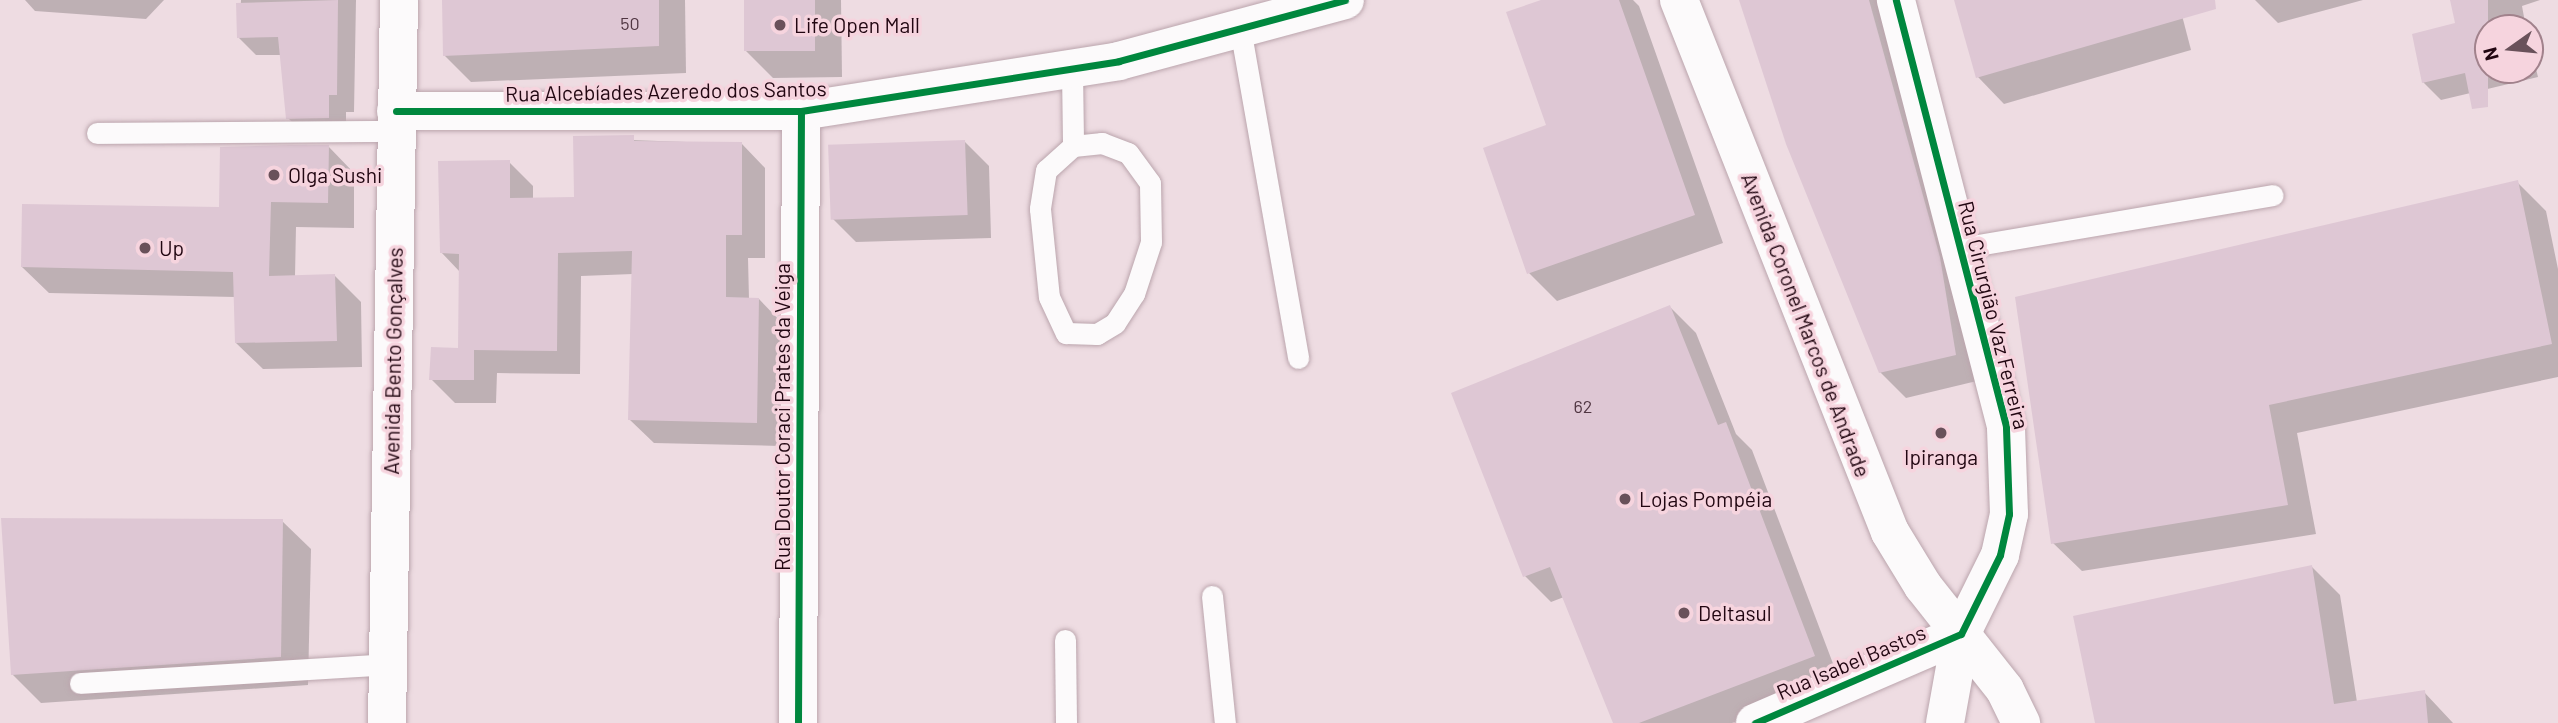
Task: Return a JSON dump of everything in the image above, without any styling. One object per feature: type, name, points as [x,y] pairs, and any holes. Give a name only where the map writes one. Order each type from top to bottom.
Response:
[{"type":"street","name":"Avenida Bento Gonçalves","points":[[387,723],[399,0]]},
{"type":"street","name":"Rua Alcebíades Azeredo dos Santos","points":[[397,121],[801,111],[1072,70],[1240,28],[1302,6],[1345,0]]},
{"type":"street","name":"Avenida Coronel Marcos de Andrade","points":[[1679,0],[1857,459],[1890,532],[1961,634],[2005,690],[2021,723]]},
{"type":"street","name":"Rua Cirurgião Vaz Ferreira","points":[[1896,0],[2006,426],[2011,475],[2000,555],[1961,634],[1945,723]]},
{"type":"street","name":"Rua Doutor Coraci Prates da Veiga","points":[[798,723],[801,111]]},
{"type":"street","name":"Rua Isabel Bastos","points":[[1755,723],[1961,634]]},
{"type":"lane","points":[[1240,28],[1298,358]]},
{"type":"lane","points":[[1072,70],[1073,146],[1046,170],[1040,209],[1049,296],[1066,333],[1097,334],[1115,323],[1134,294],[1151,242],[1150,183],[1128,153],[1101,143],[1073,146]]},
{"type":"lane","points":[[97,133],[397,121]]},
{"type":"lane","points":[[1960,248],[2273,195]]},
{"type":"lane","points":[[1212,596],[1225,723]]},
{"type":"lane","points":[[1065,640],[1066,723]]},
{"type":"lane","points":[[80,683],[388,664]]},
{"type":"building","points":[[338,0],[337,95],[329,95],[329,118],[286,119],[278,37],[237,38],[236,3]]},
{"type":"building","points":[[442,0],[659,0],[659,46],[443,56]]},
{"type":"building","name":"Life Open Mall","points":[[744,0],[815,0],[815,51],[744,51]]},
{"type":"building","points":[[1541,0],[1619,0],[1695,215],[1527,274],[1483,148],[1546,125],[1506,12]]},
{"type":"building","points":[[1739,0],[1869,0],[1940,257],[1956,355],[1879,373],[1786,144]]},
{"type":"building","points":[[1954,0],[2215,0],[2216,9],[1976,78]]},
{"type":"building","points":[[2450,0],[2488,0],[2488,14],[2474,14],[2474,84],[2488,84],[2488,107],[2472,109],[2465,73],[2422,83],[2412,34],[2455,23]]},
{"type":"building","points":[[634,135],[634,141],[742,142],[742,235],[726,235],[726,297],[759,298],[757,423],[628,420],[632,251],[558,253],[557,351],[474,350],[474,380],[429,380],[431,347],[458,348],[459,254],[440,253],[438,161],[510,160],[510,198],[574,197],[573,136]]},
{"type":"building","points":[[965,140],[968,215],[831,220],[828,145]]},
{"type":"building","points":[[329,145],[328,203],[271,202],[269,276],[335,274],[337,341],[235,343],[233,272],[21,267],[22,204],[219,207],[220,147]]},
{"type":"building","points":[[2518,180],[2552,344],[2269,405],[2288,505],[2051,544],[2015,297]]},
{"type":"building","points":[[1670,305],[1718,425],[1726,422],[1815,656],[1639,723],[1613,723],[1550,567],[1523,577],[1451,393]]},
{"type":"building","points":[[1,518],[283,519],[281,657],[11,675]]},
{"type":"building","points":[[2312,565],[2334,704],[2425,690],[2428,723],[2095,723],[2073,616]]},
{"type":"cycle path","points":[[396,111],[801,111],[1119,61],[1345,0]]},
{"type":"cycle path","points":[[1755,723],[1961,634],[2000,555],[2009,514],[2006,426],[1896,0]]},
{"type":"cycle path","points":[[798,723],[801,111]]},
{"type":"place","name":"Life Open Mall","points":[[780,25]]},
{"type":"place","name":"Olga Sushi","points":[[274,175]]},
{"type":"place","name":"Up","points":[[145,248]]},
{"type":"place","name":"Ipiranga","points":[[1941,433]]},
{"type":"place","name":"Lojas Pompéia","points":[[1625,499]]},
{"type":"place","name":"Deltasul","points":[[1684,613]]}]
